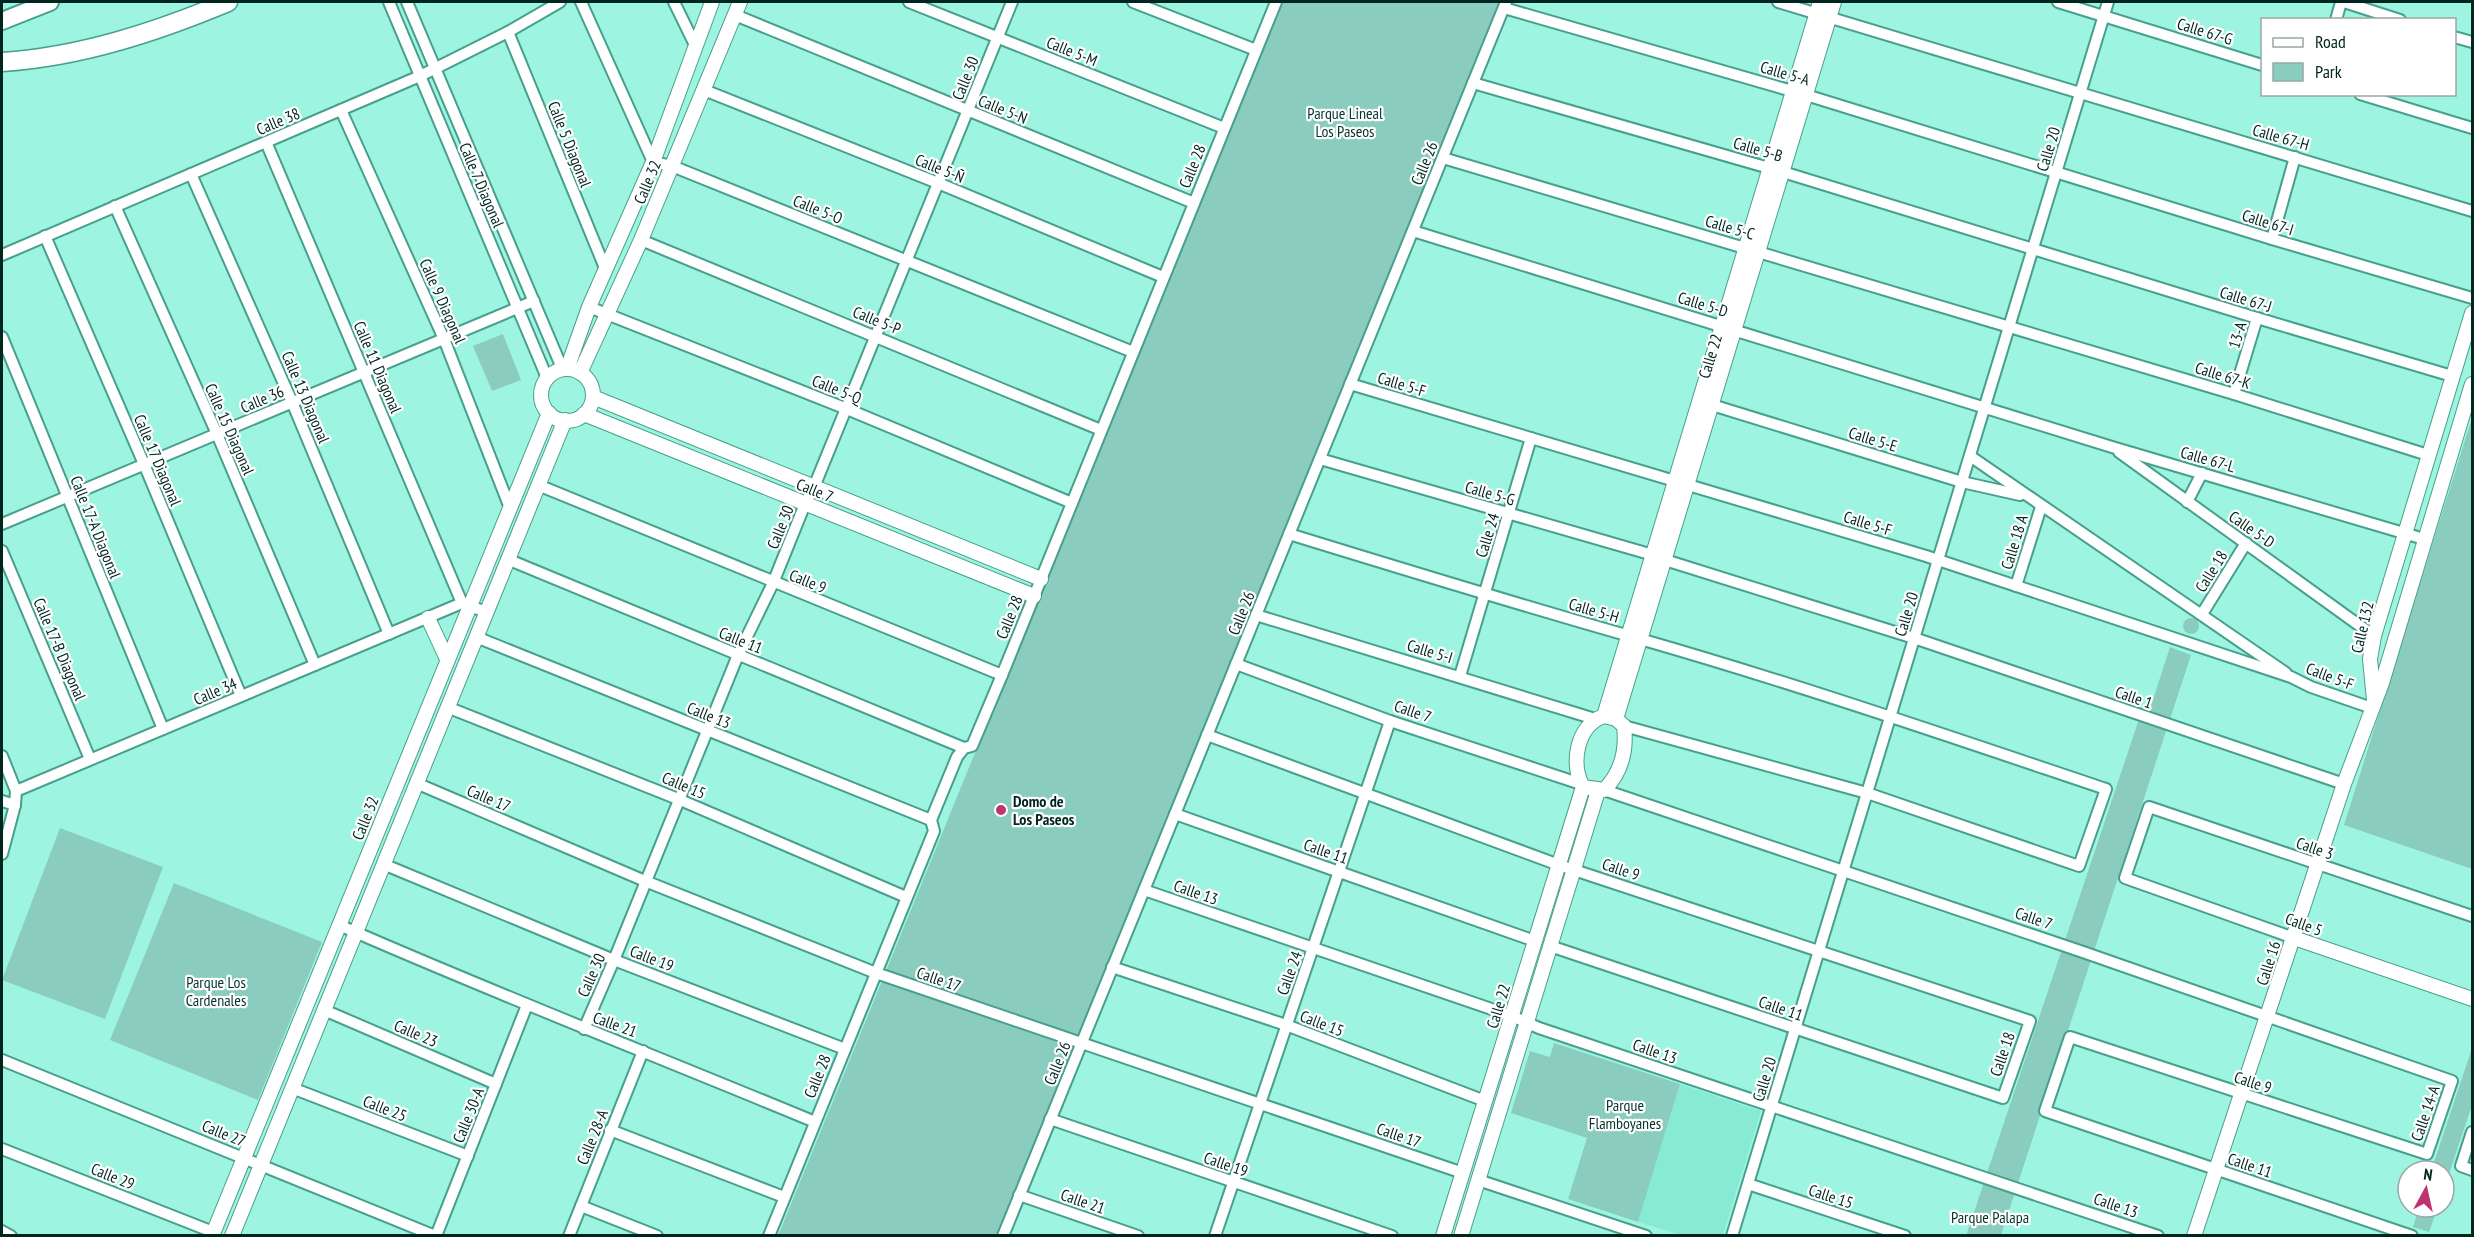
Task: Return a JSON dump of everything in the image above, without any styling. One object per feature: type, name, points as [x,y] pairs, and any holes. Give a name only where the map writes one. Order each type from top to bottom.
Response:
[{"type":"main road","points":[[2,21],[50,2]]},
{"type":"main road","points":[[2,62],[49,57],[119,41],[186,19],[228,2]]},
{"type":"street","name":"Calle 7 Diagonal","points":[[389,2],[546,380]]},
{"type":"street","name":"Calle 38","points":[[2,255],[420,76],[508,32],[560,2]]},
{"type":"street","points":[[581,2],[653,162]]},
{"type":"street","points":[[674,2],[694,45]]},
{"type":"street","name":"Calle 32","points":[[570,370],[589,307],[653,162],[694,45],[712,2]]},
{"type":"street","name":"Calle 5-M","points":[[909,2],[1224,128]]},
{"type":"street","name":"Calle 30","points":[[584,1029],[738,655],[773,583],[847,409],[1012,2]]},
{"type":"street","points":[[1133,2],[1256,50]]},
{"type":"street","name":"Calle 28","points":[[769,1236],[933,831],[930,820],[957,757],[964,748],[972,746],[1002,675],[1275,2]]},
{"type":"street","points":[[1778,2],[1822,10],[2080,94]]},
{"type":"street","name":"Calle 22","points":[[1610,720],[1800,93],[1822,10],[1834,2]]},
{"type":"street","points":[[2058,2],[2104,16]]},
{"type":"street","name":"Calle 20","points":[[1732,1236],[2108,2]]},
{"type":"street","points":[[2337,18],[2342,2],[2394,18]]},
{"type":"street","name":"Calle 7 Diagonal","points":[[408,4],[534,301],[570,370]]},
{"type":"street","points":[[394,12],[408,4]]},
{"type":"street","name":"Calle 26","points":[[1003,1236],[1505,5]]},
{"type":"street","name":"Calle 5-A","points":[[1505,5],[2056,172]]},
{"type":"street","name":"Calle 32","points":[[570,370],[608,314],[738,8]]},
{"type":"street","name":"Calle 5-N","points":[[738,8],[968,111],[1194,203]]},
{"type":"street","name":"Calle 67-G","points":[[2104,16],[2261,65]]},
{"type":"street","name":"Calle 5 Diagonal","points":[[508,32],[605,268]]},
{"type":"street","points":[[2456,38],[2472,42]]},
{"type":"street","name":"Calle 5-B","points":[[1473,83],[1776,170],[2033,250]]},
{"type":"street","name":"Calle 5-Ñ","points":[[704,90],[939,183],[1163,277]]},
{"type":"street","name":"Calle 67-H","points":[[2080,94],[2472,211]]},
{"type":"street","points":[[2367,96],[2472,128]]},
{"type":"street","name":"Calle 9 Diagonal","points":[[341,110],[444,339],[510,508]]},
{"type":"street","name":"Calle 11 Diagonal","points":[[266,142],[466,604]]},
{"type":"street","points":[[2272,239],[2295,157]]},
{"type":"street","name":"Calle 5-C","points":[[1443,158],[2009,326]]},
{"type":"street","name":"Calle 5-O","points":[[653,162],[672,166],[1133,352]]},
{"type":"street","name":"Calle 67-I","points":[[2056,172],[2472,298]]},
{"type":"street","name":"Calle 13 Diagonal","points":[[191,174],[292,402],[389,634]]},
{"type":"street","name":"Calle 15 Diagonal","points":[[115,206],[217,434],[315,665]]},
{"type":"street","name":"Calle 5-D","points":[[1413,231],[1729,327],[1984,408]]},
{"type":"street","name":"Calle 17 Diagonal","points":[[45,236],[241,696]]},
{"type":"street","name":"Calle 5-P","points":[[641,240],[876,335],[1101,430]]},
{"type":"street","name":"Calle 67-J","points":[[2033,250],[2451,376]]},
{"type":"street","name":"Calle 36","points":[[2,524],[534,301]]},
{"type":"street","name":"Calle 5-Q","points":[[589,307],[847,409],[1072,503]]},
{"type":"street","name":"Calle 132","points":[[2373,704],[2370,659],[2374,636],[2451,376],[2472,313]]},
{"type":"street","name":"13-A","points":[[2234,394],[2257,318]]},
{"type":"street","name":"Calle 67-K","points":[[2009,326],[2428,455]]},
{"type":"street","name":"Calle 22","points":[[1681,483],[1712,405],[1729,327]]},
{"type":"street","name":"Calle 17-A Diagonal","points":[[2,337],[163,729]]},
{"type":"street","points":[[570,370],[590,383],[593,397],[584,414],[578,418],[565,420],[549,413],[541,397],[546,380],[554,372],[570,370]]},
{"type":"street","name":"Calle 5-F","points":[[1350,384],[1938,560],[2291,677],[2311,687],[2373,704]]},
{"type":"street","name":"Calle 132","points":[[2373,704],[2382,683],[2472,384]]},
{"type":"street","name":"Calle 7","points":[[593,397],[1041,579]]},
{"type":"street","name":"Calle 5-E","points":[[1712,405],[1962,482],[2026,496]]},
{"type":"street","name":"Calle 67-L","points":[[1984,408],[2424,539]]},
{"type":"street","name":"Calle 32","points":[[212,1234],[447,659],[466,604],[510,508],[549,413]]},
{"type":"street","name":"Calle 7","points":[[584,414],[1034,596]]},
{"type":"street","name":"Calle 32","points":[[232,1236],[565,420]]},
{"type":"street","name":"Calle 24","points":[[1460,676],[1531,438]]},
{"type":"street","name":"Calle 5-D","points":[[2112,447],[2374,636]]},
{"type":"street","name":"Calle 5-E","points":[[1970,456],[2040,507],[2202,614],[2291,677]]},
{"type":"street","name":"Calle 5-G","points":[[1320,459],[1659,558],[1914,638]]},
{"type":"street","points":[[2187,502],[2202,473]]},
{"type":"street","name":"Calle 9","points":[[538,485],[1002,675]]},
{"type":"street","name":"Calle 18 A","points":[[2016,586],[2040,507]]},
{"type":"street","name":"Calle 5-H","points":[[1289,534],[1890,717]]},
{"type":"street","name":"Calle 18","points":[[2202,614],[2246,543]]},
{"type":"street","name":"Calle 17-B Diagonal","points":[[2,551],[90,759]]},
{"type":"street","name":"Calle 11","points":[[507,560],[964,748]]},
{"type":"street","points":[[466,604],[486,612]]},
{"type":"street","name":"Calle 34","points":[[16,791],[389,634],[466,604]]},
{"type":"street","name":"Calle 5-I","points":[[1256,615],[1867,793]]},
{"type":"street","points":[[428,618],[447,659]]},
{"type":"street","name":"Calle 13","points":[[476,637],[930,820]]},
{"type":"street","name":"Calle 1","points":[[1914,638],[2344,784]]},
{"type":"street","name":"Calle 7","points":[[1236,664],[1390,721],[1582,785]]},
{"type":"street","name":"Calle 16","points":[[2194,1236],[2344,784],[2373,704]]},
{"type":"street","name":"Calle 15","points":[[447,706],[678,799],[906,897]]},
{"type":"street","points":[[1867,793],[2079,866],[2106,789],[1890,717]]},
{"type":"street","points":[[1610,720],[1625,738],[1623,759],[1613,781],[1601,790],[1582,785],[1575,763],[1581,738],[1610,720]]},
{"type":"street","name":"Calle 24","points":[[1215,1236],[1390,721]]},
{"type":"street","name":"Calle 9","points":[[1207,735],[1559,865],[2030,1021]]},
{"type":"street","points":[[2,756],[16,791],[15,805],[2,854]]},
{"type":"street","name":"Calle 17","points":[[416,783],[645,881],[876,973],[1463,1173]]},
{"type":"street","name":"Calle 22","points":[[1443,1236],[1582,785]]},
{"type":"street","name":"Calle 22","points":[[1461,1236],[1574,869],[1601,790]]},
{"type":"street","name":"Calle 7","points":[[1601,790],[2268,1015],[2452,1081]]},
{"type":"street","points":[[2,801],[15,805]]},
{"type":"street","name":"Calle 3","points":[[2125,878],[2149,807],[2472,916]]},
{"type":"street","name":"Calle 11","points":[[1175,814],[1535,941]]},
{"type":"street","name":"Calle 19","points":[[383,864],[614,960],[844,1049]]},
{"type":"street","name":"Calle 5","points":[[2125,878],[2472,999]]},
{"type":"street","name":"Calle 13","points":[[1144,890],[1527,1021],[1539,1028],[2158,1236]]},
{"type":"street","name":"Calle 21","points":[[339,925],[526,1005],[815,1122]]},
{"type":"street","name":"Calle 11","points":[[1550,946],[2003,1098]]},
{"type":"street","name":"Calle 15","points":[[1112,967],[1286,1025],[1485,1101]]},
{"type":"street","name":"Calle 30-A","points":[[436,1236],[526,1005]]},
{"type":"street","name":"Calle 23","points":[[324,1010],[496,1084]]},
{"type":"street","name":"Calle 18","points":[[2003,1098],[2030,1021]]},
{"type":"street","name":"Calle 9","points":[[2045,1111],[2070,1037],[2241,1095],[2427,1154]]},
{"type":"street","name":"Calle 28-A","points":[[569,1236],[610,1130],[644,1051]]},
{"type":"street","name":"Calle 27","points":[[2,1060],[436,1236]]},
{"type":"street","name":"Calle 14-A","points":[[2427,1154],[2452,1081]]},
{"type":"street","name":"Calle 25","points":[[292,1088],[468,1156]]},
{"type":"street","name":"Calle 11","points":[[2045,1111],[2412,1236]]},
{"type":"street","name":"Calle 19","points":[[1050,1119],[1392,1236]]},
{"type":"street","points":[[610,1130],[784,1197]]},
{"type":"street","points":[[2472,1132],[2461,1166],[2472,1170]]},
{"type":"street","name":"Calle 29","points":[[2,1149],[212,1234]]},
{"type":"street","points":[[1478,1180],[1646,1236]]},
{"type":"street","name":"Calle 15","points":[[1748,1184],[1905,1236]]},
{"type":"street","name":"Calle 21","points":[[1019,1195],[1138,1236]]},
{"type":"street","points":[[581,1206],[657,1236]]},
{"type":"street","points":[[2,1232],[11,1236]]},
{"type":"shaded area","points":[[1680,1084],[1761,1111],[1723,1235],[1681,1235],[1638,1222]]},
{"type":"green space","name":"Parque Lineal Los Paseos","points":[[1281,2],[1505,2],[1256,615],[997,1235],[778,1236]]},
{"type":"green space","points":[[503,334],[521,380],[492,391],[473,346]]},
{"type":"green space","points":[[2472,418],[2472,869],[2344,825]]},
{"type":"green space","points":[[2188,618],[2194,618],[2199,626],[2197,632],[2188,634],[2183,629],[2183,623]]},
{"type":"green space","name":"Parque Palapa","points":[[2170,647],[2191,655],[2001,1235],[1966,1236],[2138,722],[2149,712]]},
{"type":"green space","points":[[60,828],[163,867],[105,1019],[2,980]]},
{"type":"green space","name":"Parque Los Cardenales","points":[[174,883],[322,942],[258,1100],[110,1040]]},
{"type":"green space","name":"Parque Flamboyanes","points":[[1554,1043],[1680,1084],[1638,1222],[1568,1199],[1587,1138],[1511,1113],[1530,1051],[1550,1057]]},
{"type":"green space","points":[[2472,1048],[2472,1105],[2454,1159],[2435,1159]]},
{"type":"green space","points":[[2415,1219],[2434,1219],[2429,1232],[2413,1227]]},
{"type":"place","name":"Domo de Los Paseos","points":[[1001,810]]}]
